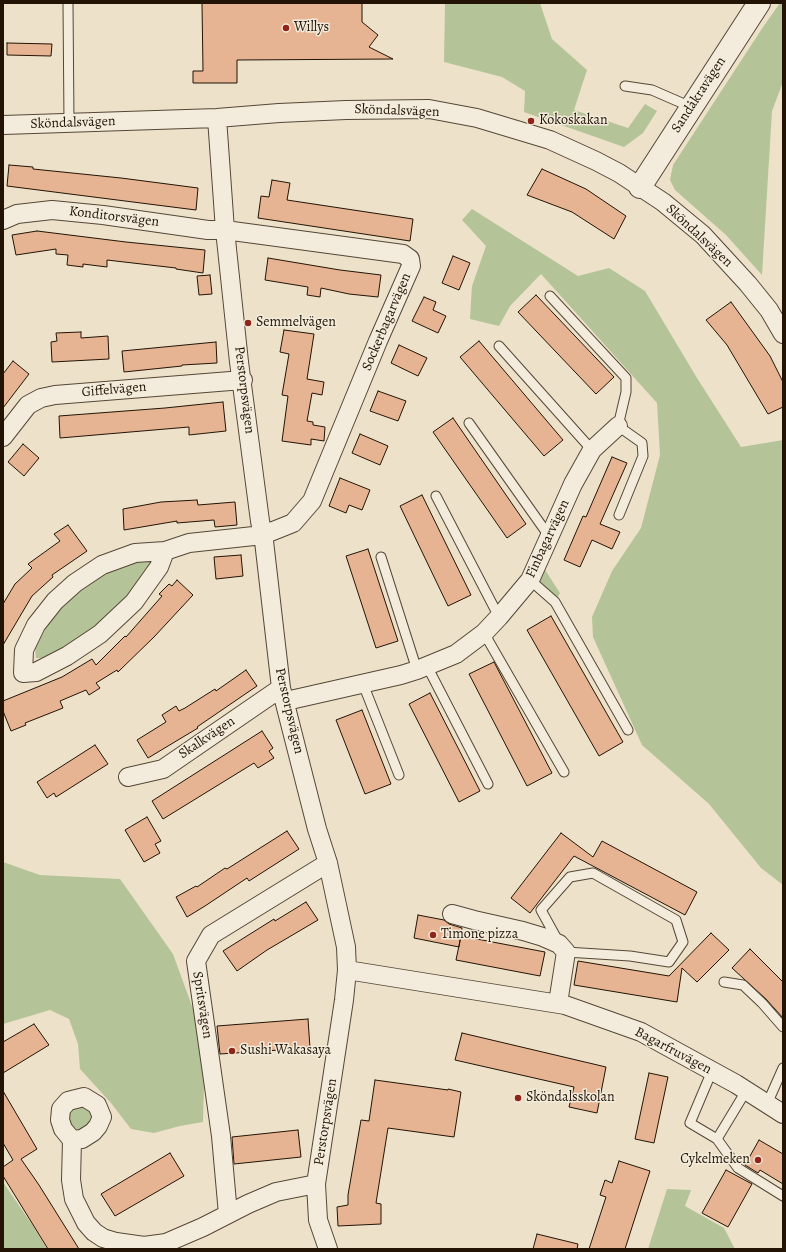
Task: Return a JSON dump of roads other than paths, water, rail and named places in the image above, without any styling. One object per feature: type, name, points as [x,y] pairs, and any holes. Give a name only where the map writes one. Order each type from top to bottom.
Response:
[{"type":"street","name":"Sandåkravägen","points":[[640,187],[759,3]]},
{"type":"street","name":"Sköndalsvägen","points":[[3,125],[217,118],[346,110],[429,109],[477,118],[550,140],[619,172],[663,202],[703,236],[748,284],[769,310],[783,334]]},
{"type":"street","name":"Perstorpsvägen","points":[[217,118],[226,230],[240,362],[284,695],[317,829],[328,863],[346,947],[347,970],[344,1000],[316,1184],[318,1220],[328,1249]]},
{"type":"street","name":"Konditorsvägen","points":[[3,220],[17,214],[52,210],[103,215],[208,230],[226,230]]},
{"type":"street","name":"Sockerbagarvägen","points":[[226,230],[403,254],[410,259],[411,266],[378,341],[312,501],[293,523],[263,535]]},
{"type":"street","name":"Giffelvägen","points":[[3,437],[28,405],[41,398],[55,394],[243,380]]},
{"type":"street","name":"Finbagarvägen","points":[[284,695],[363,684],[422,668],[456,654],[484,632],[499,617],[530,580],[573,484],[592,450],[618,426]]},
{"type":"street","points":[[165,551],[159,567],[134,602],[100,634],[67,656],[42,669],[36,672],[23,673],[24,650],[36,625],[55,602],[75,583],[102,565],[135,553],[165,551],[189,543],[263,535]]},
{"type":"street","name":"Skalkvägen","points":[[128,777],[163,769],[284,695]]},
{"type":"street","name":"Spritsvägen","points":[[228,1214],[221,1136],[196,961],[211,935],[328,863]]},
{"type":"street","points":[[452,914],[523,930],[543,937],[563,948],[558,1003]]},
{"type":"street","name":"Bagarfruvägen","points":[[347,970],[565,1005],[641,1032],[712,1071],[779,1111]]},
{"type":"street","points":[[72,1140],[71,1180],[74,1199],[86,1223],[94,1232],[103,1238],[116,1242],[144,1246],[166,1243],[276,1192],[316,1184]]},
{"type":"lane","points":[[68,3],[69,123]]},
{"type":"lane","points":[[625,86],[652,90],[691,107]]},
{"type":"lane","points":[[550,296],[626,378],[626,392],[618,426],[642,443],[643,456],[619,515]]},
{"type":"lane","points":[[499,346],[592,450]]},
{"type":"lane","points":[[469,423],[549,536]]},
{"type":"lane","points":[[436,496],[499,617]]},
{"type":"lane","points":[[381,556],[422,668],[488,784]]},
{"type":"lane","points":[[530,580],[555,602],[628,730]]},
{"type":"lane","points":[[484,632],[564,772]]},
{"type":"lane","points":[[363,684],[399,775]]},
{"type":"lane","points":[[593,873],[676,920],[683,942],[669,962],[563,948],[541,910],[570,877],[593,873]]},
{"type":"lane","points":[[724,982],[743,986],[762,1003],[783,1027]]},
{"type":"lane","points":[[779,1111],[783,1068]]},
{"type":"lane","points":[[712,1071],[690,1123],[718,1139],[738,1168],[783,1196]]},
{"type":"lane","points":[[718,1139],[746,1091]]},
{"type":"place","name":"Willys","points":[[286,28]]},
{"type":"place","name":"Kokoskakan","points":[[531,121]]},
{"type":"place","name":"Semmelvägen","points":[[248,323]]},
{"type":"place","name":"Timone pizza","points":[[433,935]]},
{"type":"place","name":"Sushi Wakasaya","points":[[232,1051]]},
{"type":"place","name":"Sköndalsskolan","points":[[518,1098]]},
{"type":"place","name":"Cykelmeken","points":[[758,1160]]}]
